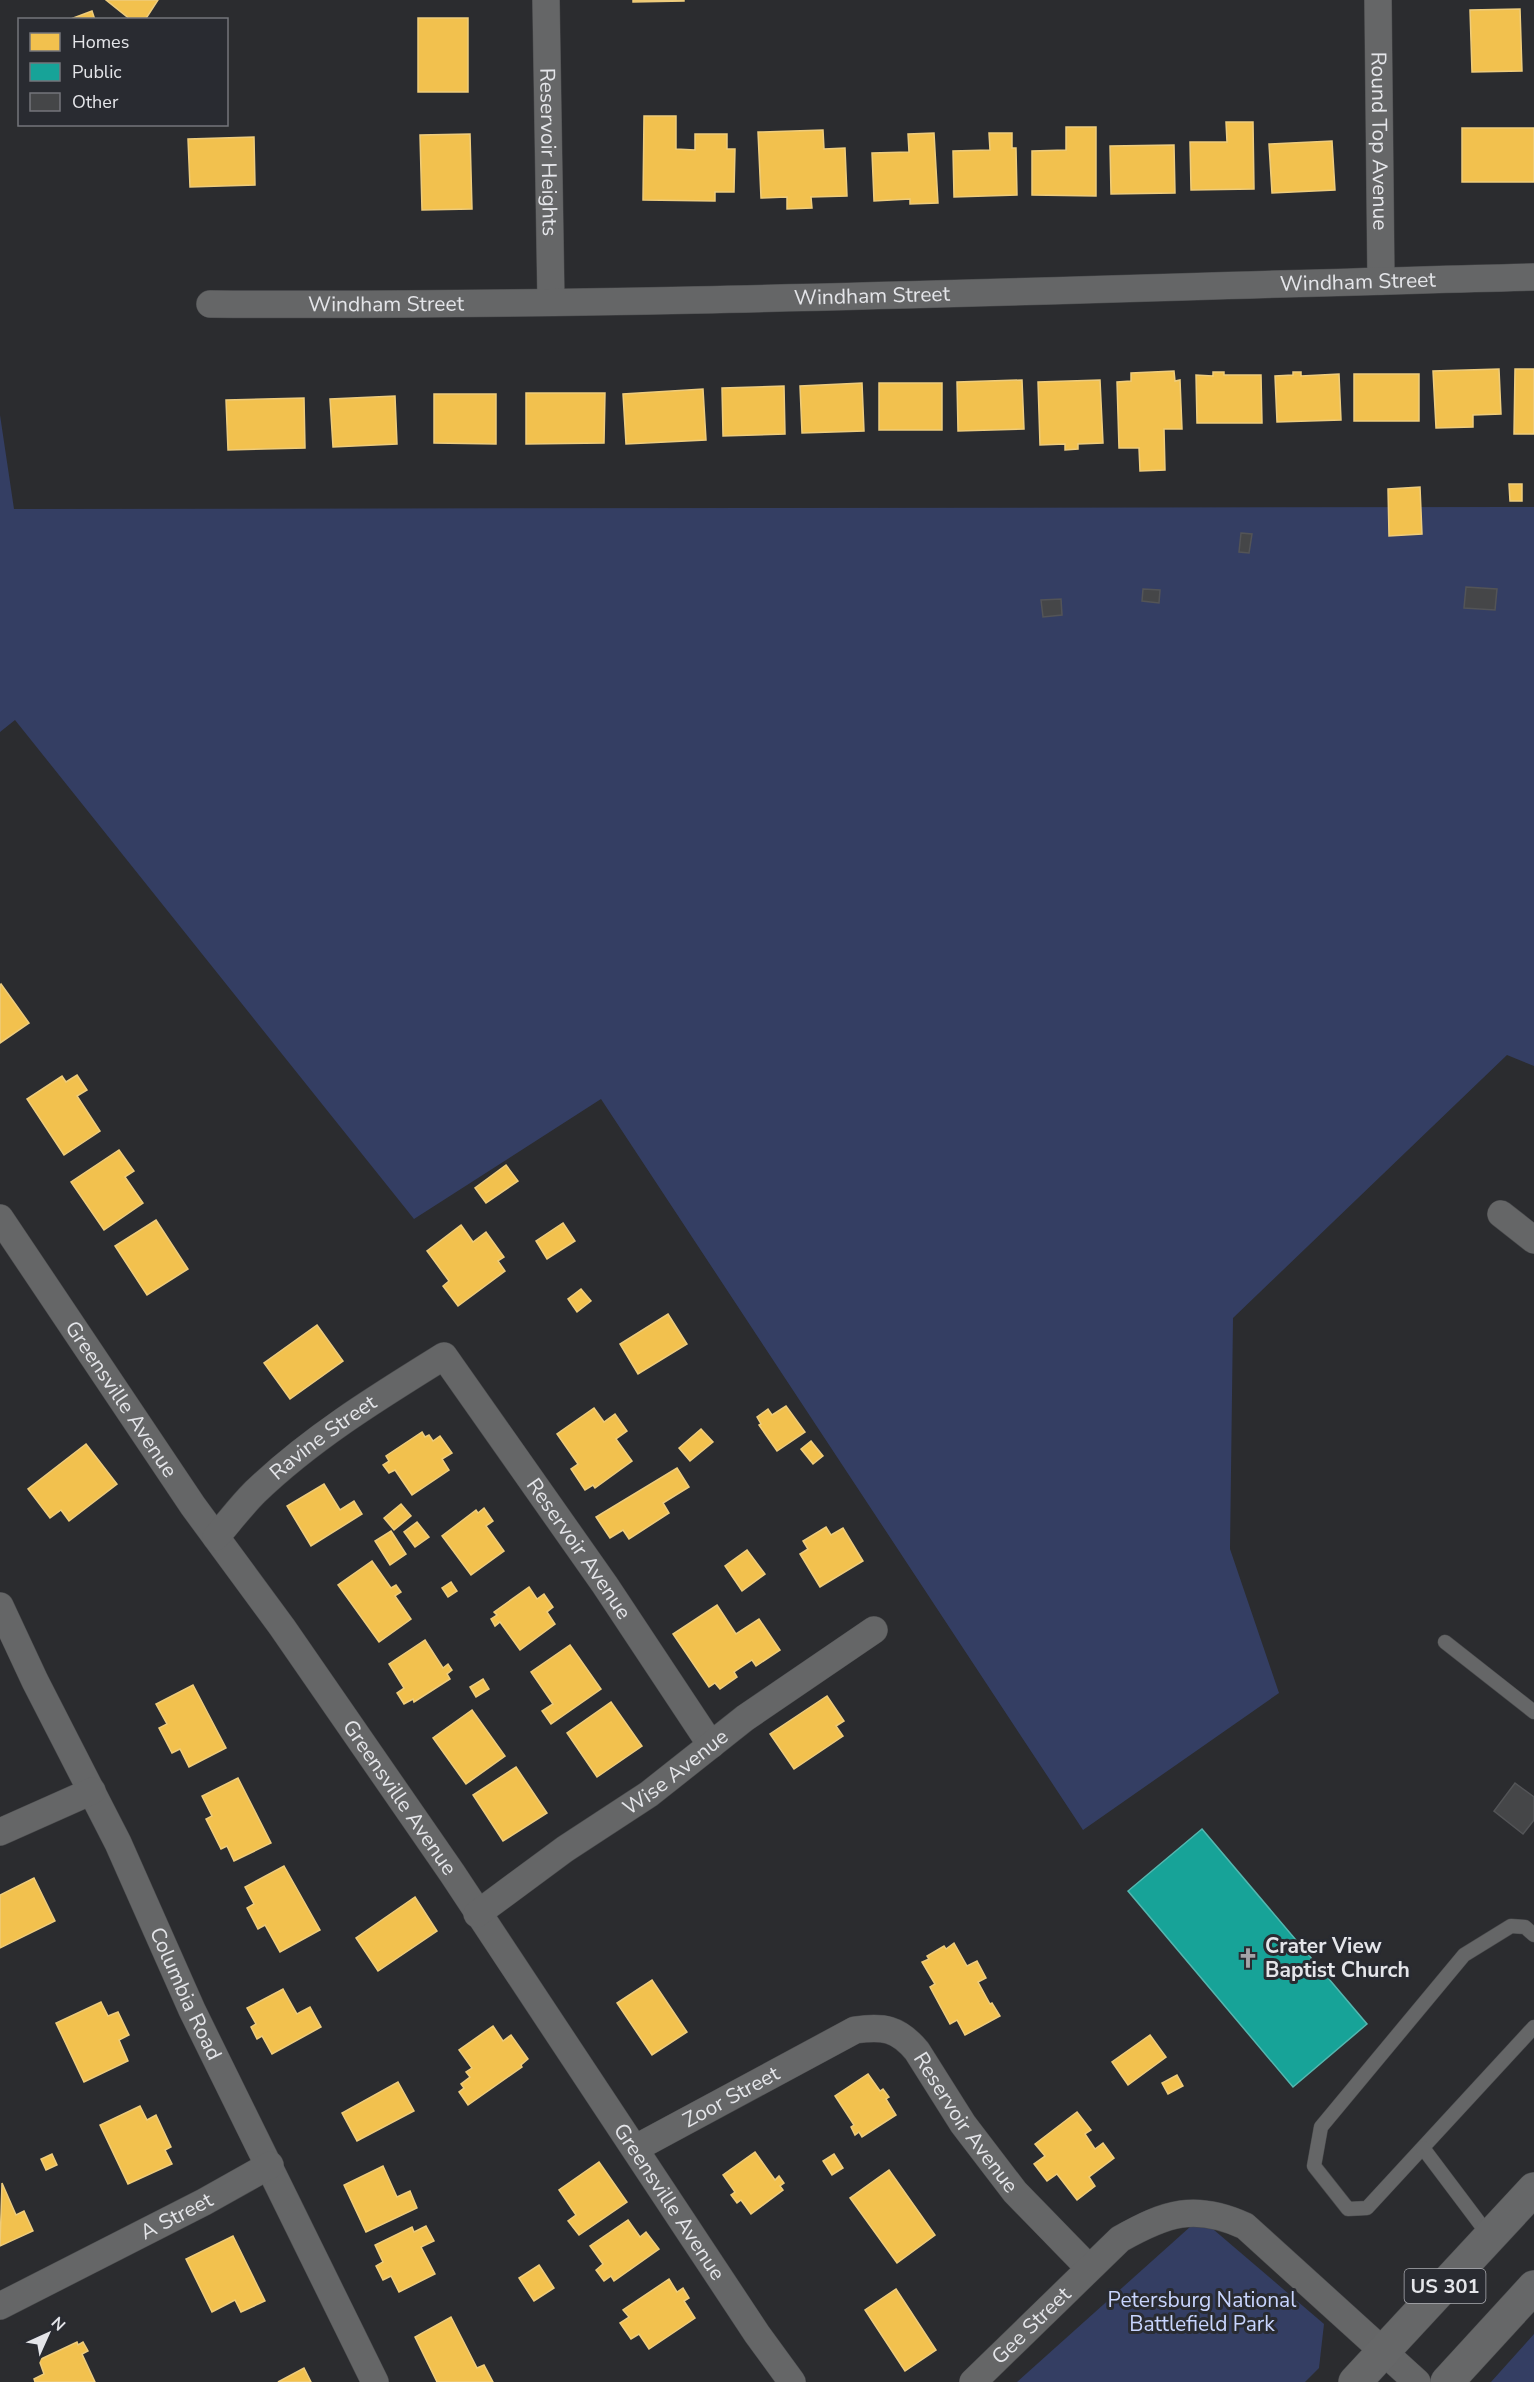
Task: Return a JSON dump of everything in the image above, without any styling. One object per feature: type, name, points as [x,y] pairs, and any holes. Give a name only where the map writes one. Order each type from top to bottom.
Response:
[{"type":"main road","name":"US 301","points":[[1355,2382],[1534,2189]]},
{"type":"main road","name":"US 301","points":[[1447,2382],[1534,2287]]},
{"type":"street","name":"Reservoir Heights","points":[[546,0],[551,302]]},
{"type":"street","name":"Round Top Avenue","points":[[1377,0],[1381,281]]},
{"type":"street","name":"Windham Street","points":[[210,304],[376,305],[551,302],[1136,290],[1534,278]]},
{"type":"street","points":[[1501,1214],[1534,1240]]},
{"type":"street","name":"Greensville Avenue","points":[[0,1218],[193,1506],[282,1627],[452,1873],[757,2334],[792,2382]]},
{"type":"street","name":"Ravine Street","points":[[216,1537],[254,1493],[312,1443],[383,1394],[444,1356]]},
{"type":"street","name":"Reservoir Avenue","points":[[444,1356],[605,1585],[711,1745]]},
{"type":"street","name":"Columbia Road","points":[[0,1606],[118,1843],[192,2010],[375,2382]]},
{"type":"street","name":"Wise Avenue","points":[[477,1914],[565,1849],[649,1794],[745,1719],[874,1630]]},
{"type":"street","points":[[0,1832],[92,1791]]},
{"type":"street","name":"Reservoir Avenue","points":[[825,2046],[855,2030],[875,2027],[896,2032],[909,2041],[963,2124],[1015,2192],[1089,2268]]},
{"type":"street","name":"Zoor Street","points":[[636,2148],[825,2046]]},
{"type":"street","name":"A Street","points":[[0,2306],[204,2202],[270,2165]]},
{"type":"street","name":"Gee Street","points":[[973,2382],[1120,2239],[1149,2222],[1183,2213],[1204,2213],[1225,2217],[1245,2226],[1417,2382]]},
{"type":"lane","points":[[1445,1642],[1534,1712]]},
{"type":"lane","points":[[1534,1935],[1525,1927],[1511,1926],[1464,1955],[1321,2127],[1314,2166],[1348,2209],[1367,2208],[1534,2026]]},
{"type":"lane","points":[[1423,2148],[1490,2237]]},
{"type":"green space","points":[[0,415],[14,509],[1534,507],[1534,1066],[1507,1055],[1233,1318],[1230,1549],[1279,1693],[1083,1830],[601,1099],[414,1219],[15,720],[0,732]]},
{"type":"green space","name":"Petersburg National Battlefield Park","points":[[1200,2218],[1324,2324],[1319,2368],[1305,2382],[1017,2382]]},
{"type":"green space","points":[[1534,2334],[1534,2382],[1491,2382]]},
{"type":"building: Homes","points":[[106,0],[158,0],[146,18],[128,18]]},
{"type":"building: Homes","points":[[633,0],[684,0],[684,1],[633,2]]},
{"type":"building: Homes","points":[[1520,9],[1522,71],[1472,72],[1470,10]]},
{"type":"building: Homes","points":[[92,11],[94,18],[73,18]]},
{"type":"building: Homes","points":[[418,18],[468,18],[468,92],[418,92]]},
{"type":"building: Homes","points":[[644,116],[676,116],[676,149],[695,150],[695,134],[727,134],[727,149],[735,149],[734,192],[715,192],[715,201],[643,200]]},
{"type":"building: Homes","points":[[1226,122],[1253,122],[1254,189],[1191,190],[1190,142],[1227,142]]},
{"type":"building: Homes","points":[[1066,127],[1096,127],[1096,196],[1032,195],[1032,151],[1066,150]]},
{"type":"building: Homes","points":[[1462,128],[1534,128],[1534,182],[1462,182]]},
{"type":"building: Homes","points":[[823,130],[824,149],[845,148],[847,196],[811,197],[812,208],[787,209],[787,197],[761,198],[758,132]]},
{"type":"building: Homes","points":[[934,133],[938,203],[910,204],[910,199],[874,201],[872,153],[909,152],[908,134]]},
{"type":"building: Homes","points":[[989,133],[1012,133],[1012,148],[1016,148],[1017,195],[954,197],[953,151],[990,150]]},
{"type":"building: Homes","points":[[470,134],[472,209],[422,210],[420,135]]},
{"type":"building: Homes","points":[[254,137],[255,185],[190,187],[188,139]]},
{"type":"building: Homes","points":[[1332,141],[1335,190],[1272,193],[1269,144]]},
{"type":"building: Homes","points":[[1174,145],[1175,193],[1111,194],[1110,146]]},
{"type":"building: Homes","points":[[1499,369],[1501,414],[1473,415],[1473,427],[1436,428],[1433,371]]},
{"type":"building: Homes","points":[[1515,369],[1534,369],[1534,434],[1514,434]]},
{"type":"building: Homes","points":[[1174,371],[1175,381],[1180,380],[1182,429],[1164,429],[1165,470],[1140,471],[1139,448],[1119,448],[1117,382],[1131,381],[1131,373]]},
{"type":"building: Homes","points":[[1213,372],[1224,372],[1224,375],[1261,375],[1262,423],[1197,423],[1196,375],[1213,376]]},
{"type":"building: Homes","points":[[1293,372],[1301,372],[1301,376],[1339,374],[1341,420],[1277,422],[1275,376],[1293,375]]},
{"type":"building: Homes","points":[[1354,374],[1419,374],[1419,421],[1354,421]]},
{"type":"building: Homes","points":[[1022,380],[1024,429],[958,431],[957,382]]},
{"type":"building: Homes","points":[[1100,380],[1103,443],[1078,444],[1078,449],[1065,450],[1065,444],[1040,445],[1038,382]]},
{"type":"building: Homes","points":[[862,383],[864,431],[802,433],[800,386]]},
{"type":"building: Homes","points":[[879,383],[942,383],[942,430],[879,430]]},
{"type":"building: Homes","points":[[784,386],[785,434],[723,436],[722,388]]},
{"type":"building: Homes","points":[[703,389],[706,440],[626,444],[623,394]]},
{"type":"building: Homes","points":[[526,393],[605,393],[604,443],[526,444]]},
{"type":"building: Homes","points":[[434,394],[496,394],[496,444],[434,443]]},
{"type":"building: Homes","points":[[395,396],[397,444],[333,447],[330,399]]},
{"type":"building: Homes","points":[[304,398],[305,448],[228,450],[226,400]]},
{"type":"building: Homes","points":[[1509,484],[1522,484],[1522,501],[1510,501]]},
{"type":"building: Homes","points":[[1420,487],[1422,534],[1389,536],[1388,489]]},
{"type":"building: Homes","points":[[0,985],[29,1023],[0,1043]]},
{"type":"building: Homes","points":[[77,1075],[87,1090],[77,1096],[100,1131],[64,1155],[27,1099],[62,1076],[66,1082]]},
{"type":"building: Homes","points":[[119,1150],[134,1171],[125,1177],[143,1203],[104,1230],[71,1182]]},
{"type":"building: Homes","points":[[506,1165],[518,1181],[486,1203],[475,1188]]},
{"type":"building: Homes","points":[[156,1220],[188,1269],[147,1295],[115,1246]]},
{"type":"building: Homes","points":[[563,1223],[575,1241],[547,1259],[536,1241]]},
{"type":"building: Homes","points":[[461,1225],[473,1242],[486,1232],[504,1257],[498,1261],[505,1271],[458,1306],[443,1286],[449,1281],[427,1251]]},
{"type":"building: Homes","points":[[581,1289],[591,1301],[577,1312],[568,1299]]},
{"type":"building: Homes","points":[[668,1314],[687,1344],[638,1374],[620,1344]]},
{"type":"building: Homes","points":[[317,1325],[343,1361],[290,1399],[264,1363]]},
{"type":"building: Homes","points":[[786,1406],[805,1432],[777,1451],[759,1425],[761,1424],[757,1417],[768,1409],[772,1415]]},
{"type":"building: Homes","points":[[594,1408],[604,1422],[615,1414],[627,1431],[616,1439],[632,1461],[595,1488],[593,1485],[585,1490],[571,1469],[578,1464],[557,1434]]},
{"type":"building: Homes","points":[[701,1429],[713,1442],[690,1461],[679,1448]]},
{"type":"building: Homes","points":[[422,1432],[425,1437],[429,1435],[433,1441],[440,1436],[452,1453],[442,1459],[449,1470],[412,1495],[395,1470],[389,1473],[383,1465],[389,1461],[386,1456]]},
{"type":"building: Homes","points":[[811,1441],[823,1456],[813,1464],[801,1449]]},
{"type":"building: Homes","points":[[86,1444],[117,1484],[69,1521],[61,1510],[50,1518],[28,1489]]},
{"type":"building: Homes","points":[[677,1468],[689,1487],[663,1503],[669,1513],[629,1539],[623,1530],[610,1538],[596,1517]]},
{"type":"building: Homes","points":[[324,1484],[340,1510],[354,1501],[362,1514],[311,1546],[287,1506]]},
{"type":"building: Homes","points":[[401,1504],[411,1516],[394,1530],[384,1518]]},
{"type":"building: Homes","points":[[484,1508],[493,1521],[486,1526],[504,1551],[471,1575],[442,1536],[476,1510],[478,1513]]},
{"type":"building: Homes","points":[[417,1522],[429,1537],[415,1547],[404,1532]]},
{"type":"building: Homes","points":[[826,1527],[831,1535],[843,1528],[863,1561],[820,1587],[800,1554],[808,1549],[803,1541]]},
{"type":"building: Homes","points":[[391,1531],[406,1554],[390,1565],[375,1541]]},
{"type":"building: Homes","points":[[747,1550],[765,1574],[742,1591],[725,1566]]},
{"type":"building: Homes","points":[[372,1561],[391,1588],[396,1585],[401,1592],[395,1596],[411,1619],[379,1642],[338,1585]]},
{"type":"building: Homes","points":[[451,1582],[457,1591],[448,1597],[442,1588]]},
{"type":"building: Homes","points":[[529,1587],[537,1599],[544,1594],[553,1607],[547,1612],[555,1624],[520,1650],[500,1622],[495,1626],[491,1619],[497,1615],[494,1612]]},
{"type":"building: Homes","points":[[717,1605],[736,1634],[759,1619],[780,1650],[756,1666],[752,1660],[734,1672],[737,1677],[720,1689],[715,1683],[709,1687],[673,1634]]},
{"type":"building: Homes","points":[[425,1640],[443,1668],[448,1664],[452,1670],[447,1674],[450,1679],[414,1702],[413,1699],[404,1704],[397,1693],[404,1688],[389,1664]]},
{"type":"building: Homes","points":[[570,1645],[601,1689],[551,1724],[542,1711],[553,1704],[531,1672]]},
{"type":"building: Homes","points":[[483,1679],[489,1689],[476,1697],[470,1687]]},
{"type":"building: Homes","points":[[193,1685],[226,1748],[189,1767],[180,1749],[172,1753],[159,1728],[167,1724],[156,1704]]},
{"type":"building: Homes","points":[[827,1696],[844,1721],[836,1726],[843,1736],[794,1769],[770,1734]]},
{"type":"building: Homes","points":[[611,1702],[642,1746],[597,1777],[567,1733]]},
{"type":"building: Homes","points":[[472,1710],[505,1756],[466,1784],[433,1738]]},
{"type":"building: Homes","points":[[516,1767],[547,1813],[503,1841],[473,1795]]},
{"type":"building: Homes","points":[[238,1778],[271,1843],[234,1861],[227,1846],[221,1849],[206,1819],[212,1816],[202,1796]]},
{"type":"building: Homes","points":[[284,1866],[320,1930],[280,1952],[265,1925],[258,1929],[247,1908],[254,1904],[245,1887]]},
{"type":"building: Homes","points":[[34,1878],[55,1921],[0,1948],[0,1895]]},
{"type":"building: Homes","points":[[415,1897],[437,1931],[378,1971],[356,1938]]},
{"type":"building: Homes","points":[[954,1943],[967,1966],[977,1961],[986,1978],[978,1982],[990,2004],[992,2003],[1000,2016],[965,2035],[957,2020],[950,2024],[930,1987],[935,1984],[922,1962],[929,1959],[927,1956],[944,1946],[946,1949]]},
{"type":"building: Homes","points":[[652,1980],[687,2032],[652,2055],[617,2003]]},
{"type":"building: Homes","points":[[283,1989],[297,2014],[310,2007],[321,2027],[272,2054],[262,2036],[257,2039],[251,2027],[256,2024],[247,2008]]},
{"type":"building: Homes","points":[[101,2002],[108,2016],[118,2012],[129,2035],[119,2040],[128,2061],[84,2082],[56,2023]]},
{"type":"building: Homes","points":[[493,2026],[503,2041],[511,2035],[528,2059],[521,2065],[522,2067],[468,2105],[459,2092],[464,2088],[461,2084],[470,2077],[466,2072],[472,2068],[459,2050]]},
{"type":"building: Homes","points":[[1150,2035],[1166,2057],[1128,2085],[1112,2062]]},
{"type":"building: Homes","points":[[868,2074],[880,2091],[883,2089],[889,2097],[886,2099],[896,2115],[862,2137],[859,2132],[855,2135],[851,2127],[854,2125],[835,2096]]},
{"type":"building: Homes","points":[[1177,2075],[1183,2086],[1168,2094],[1162,2083]]},
{"type":"building: Homes","points":[[398,2082],[414,2111],[357,2141],[342,2113]]},
{"type":"building: Homes","points":[[140,2106],[147,2120],[156,2115],[171,2147],[165,2150],[172,2164],[128,2184],[100,2125]]},
{"type":"building: Homes","points":[[1077,2112],[1091,2130],[1085,2134],[1095,2149],[1103,2143],[1114,2158],[1089,2177],[1095,2186],[1077,2200],[1057,2174],[1047,2181],[1034,2164],[1045,2156],[1035,2144]]},
{"type":"building: Homes","points":[[755,2152],[775,2180],[779,2176],[784,2183],[780,2186],[783,2190],[751,2214],[741,2200],[737,2203],[731,2195],[735,2192],[723,2175]]},
{"type":"building: Homes","points":[[52,2154],[57,2165],[46,2170],[41,2159]]},
{"type":"building: Homes","points":[[834,2154],[843,2168],[832,2175],[823,2161]]},
{"type":"building: Homes","points":[[599,2162],[627,2202],[579,2235],[568,2221],[576,2215],[559,2190]]},
{"type":"building: Homes","points":[[383,2166],[397,2197],[410,2191],[417,2208],[366,2232],[344,2185]]},
{"type":"building: Homes","points":[[889,2170],[935,2235],[897,2263],[850,2198]]},
{"type":"building: Homes","points":[[2,2183],[16,2215],[24,2211],[33,2231],[0,2246]]},
{"type":"building: Homes","points":[[628,2220],[640,2237],[646,2232],[659,2249],[614,2281],[611,2276],[604,2281],[596,2270],[603,2264],[590,2246]]},
{"type":"building: Homes","points":[[426,2226],[434,2241],[421,2247],[435,2274],[399,2292],[391,2276],[383,2280],[376,2266],[383,2262],[375,2245],[412,2227],[414,2232]]},
{"type":"building: Homes","points":[[233,2236],[265,2301],[241,2312],[235,2300],[212,2312],[186,2259]]},
{"type":"building: Homes","points":[[539,2265],[554,2288],[534,2301],[519,2278]]},
{"type":"building: Homes","points":[[669,2279],[677,2292],[683,2288],[689,2298],[684,2301],[695,2318],[649,2349],[639,2334],[631,2339],[620,2323],[629,2317],[623,2310]]},
{"type":"building: Homes","points":[[896,2289],[936,2350],[905,2371],[865,2310]]},
{"type":"building: Homes","points":[[451,2317],[477,2368],[484,2365],[493,2382],[437,2382],[415,2337]]},
{"type":"building: Homes","points":[[77,2342],[78,2345],[83,2342],[88,2351],[82,2354],[95,2382],[35,2382],[34,2379],[44,2374],[39,2360]]},
{"type":"building: Homes","points":[[304,2368],[311,2382],[278,2382]]},
{"type":"building: Public","name":"Crater View Baptist Church","points":[[1202,1829],[1367,2024],[1293,2087],[1128,1891]]},
{"type":"building: Other","points":[[1241,533],[1252,534],[1249,553],[1239,552]]},
{"type":"building: Other","points":[[1466,587],[1497,589],[1495,610],[1464,608]]},
{"type":"building: Other","points":[[1143,589],[1160,590],[1159,603],[1142,601]]},
{"type":"building: Other","points":[[1061,599],[1062,615],[1043,617],[1041,600]]},
{"type":"building: Other","points":[[1515,1783],[1534,1797],[1534,1820],[1523,1834],[1494,1811]]},
{"type":"place","name":"Crater View Baptist Church","points":[[1248,1958]]}]
